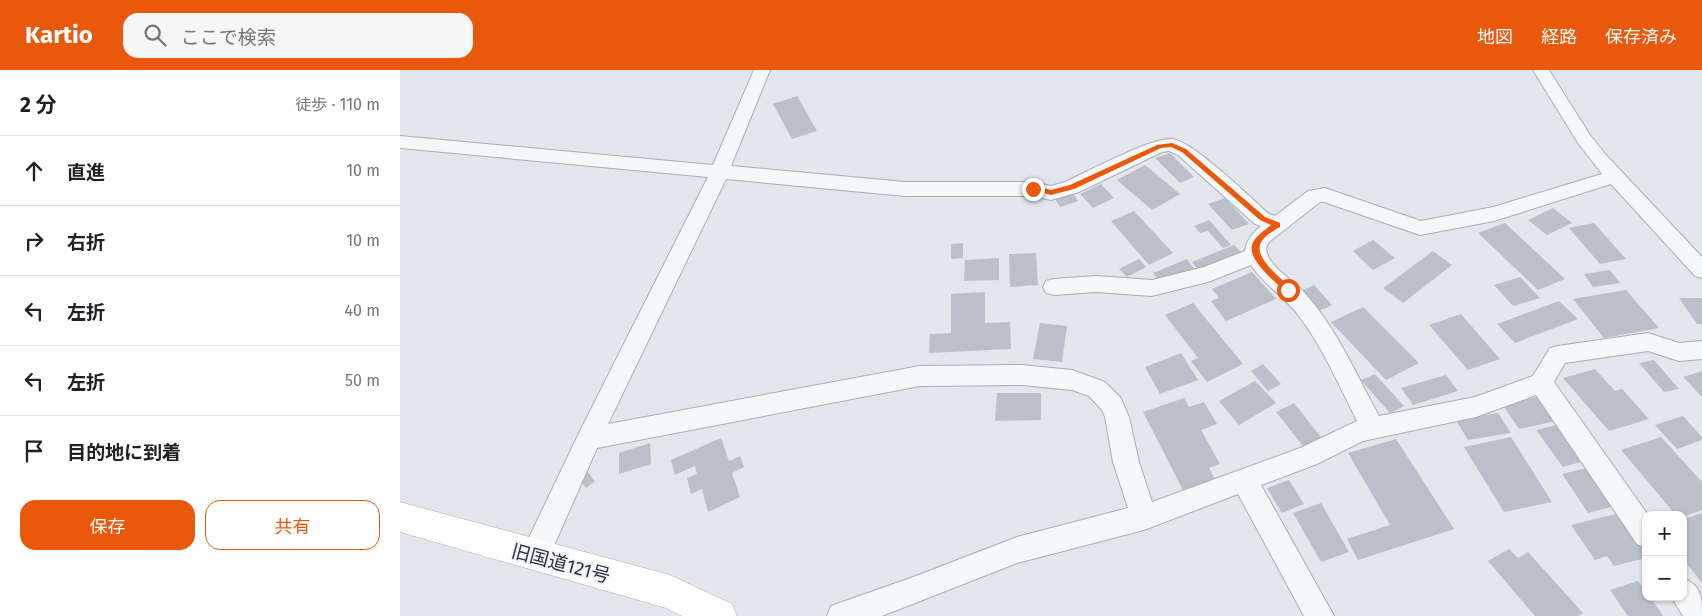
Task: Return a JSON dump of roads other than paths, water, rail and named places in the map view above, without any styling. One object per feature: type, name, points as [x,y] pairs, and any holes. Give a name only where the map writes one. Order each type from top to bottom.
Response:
[{"type":"street","points":[[534,556],[589,438],[719,173],[762,70]]},
{"type":"street","points":[[1539,73],[1584,139],[1702,270]]},
{"type":"street","points":[[400,142],[905,189],[1033,189],[1051,193],[1072,187],[1159,146],[1172,145],[1184,151],[1262,218],[1277,225]]},
{"type":"street","points":[[1373,428],[1329,347],[1301,303],[1263,266],[1256,255],[1256,246],[1260,238],[1315,196],[1325,194],[1420,228],[1494,214],[1616,176]]},
{"type":"street","points":[[1054,287],[1096,284],[1142,287],[1161,286],[1208,274],[1256,255]]},
{"type":"street","points":[[841,616],[916,590],[1017,550],[1144,517],[1308,456],[1359,431],[1476,407],[1540,383],[1558,355],[1648,342],[1679,352],[1702,350]]},
{"type":"street","points":[[589,438],[920,376],[1022,375],[1072,380],[1097,389],[1112,404],[1117,416],[1126,462],[1144,517]]},
{"type":"street","points":[[1540,383],[1642,529]]},
{"type":"street","points":[[1244,480],[1320,616]]},
{"type":"street","name":"旧国道121号","points":[[400,518],[670,592],[720,616]]},
{"type":"street","points":[[1687,598],[1700,616]]}]
